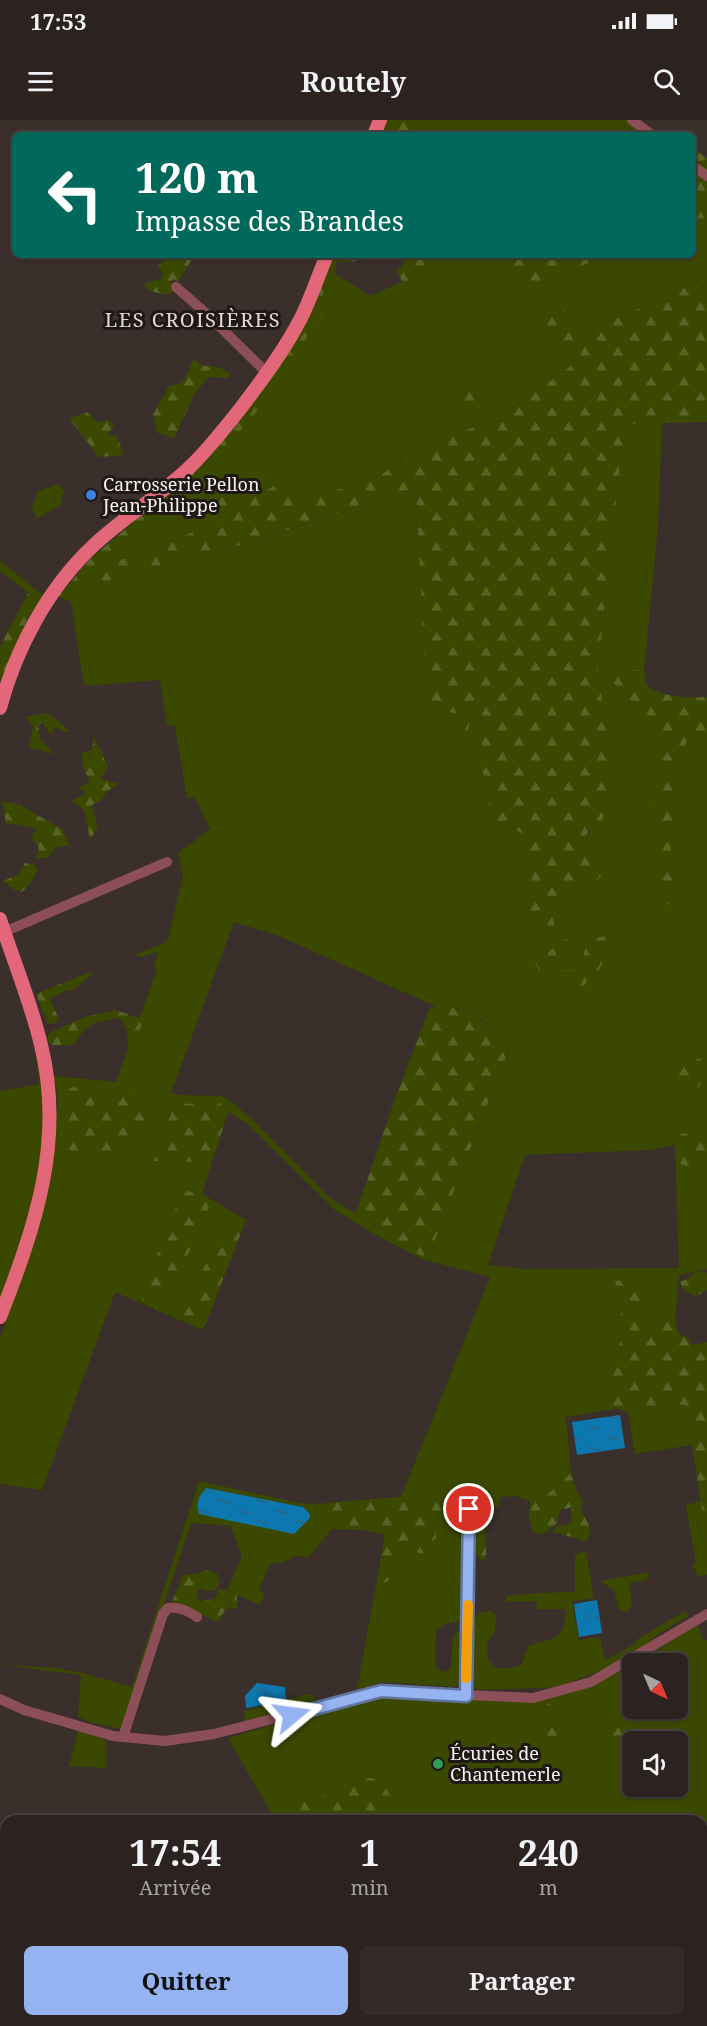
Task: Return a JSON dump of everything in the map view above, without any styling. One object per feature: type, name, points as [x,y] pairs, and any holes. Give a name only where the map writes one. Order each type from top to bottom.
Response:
[{"type":"main road","points":[[0,708],[17,656],[53,593],[94,545],[172,484],[214,442],[286,346],[302,316],[326,258]]},
{"type":"main road","points":[[0,1317],[15,1277],[44,1181],[50,1146],[51,1116],[48,1079],[41,1044],[2,925]]},
{"type":"street","points":[[632,120],[648,132]]},
{"type":"street","points":[[176,287],[267,373]]},
{"type":"street","points":[[2,925],[166,862]]},
{"type":"street","points":[[466,1696],[469,1509]]},
{"type":"street","points":[[123,1737],[163,1614],[168,1608],[177,1607],[197,1617]]},
{"type":"street","points":[[0,1699],[24,1710],[113,1736],[165,1741],[214,1734],[381,1691],[533,1698],[591,1682],[707,1614]]},
{"type":"green space","points":[[385,120],[418,120],[426,132],[381,132]]},
{"type":"green space","points":[[406,120],[630,120],[642,132],[416,132]]},
{"type":"green space","points":[[696,150],[707,158],[707,218],[696,219]]},
{"type":"green space","points":[[707,218],[707,278],[582,334],[575,329],[562,304],[549,297],[543,286],[598,258],[696,258],[696,219]]},
{"type":"green space","points":[[166,258],[192,259],[178,282],[174,279],[171,282],[174,291],[166,295],[147,290],[145,283],[161,279],[163,274],[158,266]]},
{"type":"green space","points":[[328,258],[360,258],[348,262],[337,261],[335,273],[323,288],[323,315],[305,340],[296,361],[217,457],[209,458],[210,453],[266,381]]},
{"type":"green space","points":[[402,258],[427,259],[413,283],[402,281],[397,271],[404,263]]},
{"type":"green space","points":[[429,258],[508,258],[510,263],[521,272],[529,293],[539,306],[543,321],[562,346],[572,365],[506,414],[447,438],[370,480],[307,498],[280,482],[258,495],[246,496],[215,527],[193,532],[139,556],[106,562],[132,539],[128,527],[194,474],[223,444],[325,268],[371,296],[407,279]]},
{"type":"green space","points":[[508,258],[598,258],[543,286],[549,297],[562,304],[575,329],[582,334],[707,278],[707,422],[628,424],[622,446],[598,670],[607,737],[607,800],[602,823],[589,830],[583,844],[593,851],[601,876],[595,883],[586,881],[581,867],[575,886],[564,904],[551,907],[555,929],[551,932],[528,918],[527,905],[534,864],[523,854],[524,834],[493,821],[480,749],[481,720],[485,706],[479,703],[471,712],[467,739],[461,714],[438,711],[426,701],[416,487],[249,543],[172,562],[87,587],[81,590],[71,602],[59,596],[90,559],[128,527],[132,539],[107,562],[139,556],[193,532],[215,527],[202,506],[207,498],[220,491],[215,479],[207,473],[142,526],[134,522],[135,517],[199,464],[205,463],[229,486],[244,495],[259,494],[280,482],[308,498],[370,480],[447,438],[506,414],[572,365],[562,346],[543,321],[539,306],[529,293],[521,273],[510,263]]},
{"type":"green space","points":[[194,359],[203,366],[215,366],[231,373],[228,378],[208,377],[194,395],[174,438],[157,433],[153,415],[169,386],[182,383]]},
{"type":"green space","points":[[473,375],[480,379],[478,403],[469,409],[462,401],[466,392],[461,384]]},
{"type":"green space","points":[[87,412],[98,423],[108,420],[114,425],[108,436],[117,436],[124,455],[99,457],[69,418]]},
{"type":"green space","points":[[628,423],[662,423],[658,526],[644,671],[646,685],[667,695],[707,697],[707,1269],[679,1275],[675,1322],[642,1323],[615,1281],[624,1332],[614,1358],[611,1406],[618,1408],[566,1417],[571,1473],[549,1493],[505,1497],[476,1490],[463,1621],[445,1624],[436,1630],[435,1667],[443,1672],[451,1667],[453,1634],[459,1632],[461,1634],[460,1679],[456,1687],[383,1682],[357,1690],[385,1534],[365,1530],[332,1529],[309,1557],[293,1556],[285,1562],[270,1564],[259,1590],[264,1594],[260,1605],[227,1590],[242,1557],[231,1526],[191,1523],[122,1729],[92,1723],[78,1717],[81,1675],[2,1665],[57,1668],[132,1687],[199,1481],[300,1503],[316,1504],[401,1497],[490,1277],[422,1259],[335,1210],[248,1124],[228,1112],[202,1194],[246,1220],[203,1330],[115,1292],[42,1490],[0,1484],[0,1338],[22,1277],[52,1172],[58,1102],[54,1076],[116,1082],[157,970],[154,968],[158,952],[141,957],[134,955],[167,942],[183,877],[178,853],[210,829],[195,797],[187,798],[175,726],[167,725],[160,680],[84,686],[71,602],[81,590],[87,587],[172,562],[250,543],[416,487],[426,700],[438,711],[461,714],[467,737],[471,713],[479,703],[485,706],[480,721],[524,834],[523,854],[534,864],[527,905],[528,918],[555,929],[551,907],[575,886],[581,866],[583,844],[607,800],[607,737],[598,671],[622,446]],"holes":[[[234,922],[279,936],[435,1006],[443,1005],[462,1010],[509,1036],[510,1046],[432,1248],[423,1257],[389,1238],[377,1226],[330,1198],[252,1119],[229,1100],[222,1096],[171,1093]],[[675,1145],[679,1268],[525,1269],[488,1265],[525,1155],[651,1150]]]},
{"type":"green space","points":[[58,484],[65,493],[60,498],[63,503],[37,519],[32,509],[38,491]]},
{"type":"green space","points":[[0,561],[43,595],[40,602],[0,571]]},
{"type":"green space","points":[[28,593],[40,602],[29,616],[0,681],[0,647]]},
{"type":"green space","points":[[644,670],[646,685],[667,695],[707,697],[707,731],[690,734],[683,750],[677,793],[678,807],[670,829],[673,889],[670,906],[662,899],[655,828],[662,816],[655,805],[662,757],[662,732],[665,725],[643,712],[601,671]]},
{"type":"green space","points":[[48,713],[70,731],[66,732],[55,727],[51,735],[42,722],[38,726],[40,739],[54,754],[29,747],[33,726],[25,717]]},
{"type":"green space","points":[[94,736],[108,767],[101,779],[119,784],[106,792],[102,800],[92,805],[98,828],[90,839],[84,810],[71,801],[86,793],[79,787],[90,782],[83,768],[81,753],[92,750]]},
{"type":"green space","points":[[2,801],[20,805],[63,830],[69,846],[56,847],[48,858],[36,858],[39,848],[31,837],[37,829],[6,824]]},
{"type":"green space","points":[[25,863],[34,864],[37,871],[22,892],[13,889],[3,881],[18,875]]},
{"type":"green space","points":[[606,936],[615,941],[596,975],[588,974],[579,997],[573,997],[562,983],[560,972],[581,970],[586,947],[593,940]]},
{"type":"green space","points":[[562,939],[572,941],[573,949],[567,961],[559,962],[556,957],[553,972],[549,975],[541,974],[535,962],[535,955],[549,952]]},
{"type":"green space","points":[[90,972],[93,973],[73,990],[50,998],[59,1020],[48,1024],[36,994]]},
{"type":"green space","points":[[442,1003],[470,1014],[509,1036],[510,1046],[432,1248],[423,1257],[389,1238],[377,1226],[356,1213],[429,1009]]},
{"type":"green space","points":[[115,1010],[139,1018],[142,1011],[147,1011],[135,1042],[128,1049],[126,1028],[120,1018],[92,1024],[74,1045],[52,1045],[47,1041],[49,1033],[85,1017]]},
{"type":"green space","points":[[35,1051],[42,1078],[45,1111],[41,1167],[19,1250],[0,1304],[0,1091],[39,1084]]},
{"type":"green space","points":[[688,1058],[701,1059],[705,1072],[704,1078],[698,1088],[678,1090],[669,1081],[669,1069],[678,1061]]},
{"type":"green space","points":[[73,1087],[112,1096],[134,1089],[145,1094],[149,1121],[127,1157],[88,1155],[62,1148],[60,1120],[63,1092]]},
{"type":"green space","points":[[177,1102],[209,1107],[220,1103],[228,1112],[213,1159],[205,1162],[152,1161],[168,1137],[164,1129]]},
{"type":"green space","points":[[686,1133],[695,1143],[707,1139],[707,1169],[690,1173],[676,1159],[675,1145],[681,1134]]},
{"type":"green space","points":[[186,1191],[202,1194],[210,1202],[179,1275],[166,1292],[165,1307],[160,1310],[142,1302],[144,1287],[179,1200]]},
{"type":"green space","points":[[236,1214],[244,1225],[206,1323],[198,1328],[176,1318]]},
{"type":"green space","points":[[695,1272],[707,1273],[707,1290],[695,1295],[683,1290],[680,1282]]},
{"type":"green space","points":[[639,1279],[642,1323],[675,1322],[679,1334],[688,1338],[691,1345],[707,1342],[707,1541],[686,1406],[678,1404],[628,1412],[611,1406],[614,1358],[624,1332],[615,1281]]},
{"type":"green space","points":[[678,1404],[686,1406],[692,1445],[635,1454],[628,1412]]},
{"type":"green space","points":[[571,1473],[583,1502],[580,1508],[590,1529],[586,1542],[552,1533],[555,1527],[571,1523],[572,1507],[560,1510],[557,1523],[544,1534],[532,1532],[529,1516],[530,1501],[516,1496],[549,1493]]},
{"type":"green space","points":[[476,1490],[501,1496],[498,1506],[485,1511],[486,1559],[482,1560],[474,1553],[448,1544],[437,1521],[436,1538],[422,1554],[402,1546],[393,1549],[391,1580],[376,1586],[386,1535],[365,1530],[332,1529],[326,1519],[328,1503],[401,1497],[411,1509],[420,1511],[422,1503],[445,1495]]},
{"type":"green space","points":[[701,1501],[707,1541],[707,1575],[698,1576],[692,1564],[696,1563],[686,1505]]},
{"type":"green space","points":[[586,1550],[594,1598],[572,1601],[579,1640],[600,1637],[605,1660],[637,1643],[636,1640],[685,1611],[688,1616],[653,1638],[647,1646],[634,1653],[622,1653],[622,1659],[602,1670],[558,1687],[480,1690],[473,1688],[470,1636],[474,1618],[490,1611],[496,1616],[495,1631],[487,1643],[488,1660],[496,1668],[514,1668],[522,1664],[528,1646],[552,1639],[561,1632],[565,1609],[537,1609],[536,1601],[506,1602],[506,1596],[575,1592],[575,1555]]},
{"type":"green space","points":[[206,1570],[217,1573],[219,1582],[216,1590],[207,1591],[199,1588],[196,1596],[200,1601],[215,1599],[219,1589],[237,1594],[237,1608],[226,1609],[218,1622],[200,1614],[183,1615],[174,1611],[172,1602],[183,1575],[197,1574]]},
{"type":"green space","points":[[650,1572],[646,1580],[629,1583],[632,1605],[628,1612],[619,1610],[614,1590],[600,1581]]},
{"type":"green space","name":"Écuries de Chantemerle","points":[[698,1625],[703,1640],[707,1640],[707,1815],[273,1815],[228,1738],[377,1697],[408,1696],[505,1702],[538,1700],[589,1687],[622,1670],[622,1719],[688,1719],[688,1653],[652,1653]]},
{"type":"green space","points":[[309,1694],[314,1696],[315,1702],[245,1721],[244,1711]]},
{"type":"green space","points":[[546,1701],[556,1712],[561,1724],[560,1746],[557,1753],[547,1746],[545,1722],[548,1710],[532,1703]]},
{"type":"green space","points":[[625,1719],[633,1719],[637,1729],[622,1731],[622,1757],[613,1756],[605,1746],[606,1737],[615,1732],[618,1727],[627,1724]]},
{"type":"green space","points":[[78,1730],[104,1740],[107,1749],[107,1768],[69,1766]]},
{"type":"green space","points":[[373,1778],[387,1789],[398,1815],[280,1815],[291,1810],[295,1805],[333,1792],[353,1779]]},
{"type":"water","points":[[620,1415],[625,1448],[577,1455],[572,1422]]},
{"type":"water","points":[[206,1488],[303,1507],[310,1514],[309,1519],[294,1534],[199,1514],[198,1500]]},
{"type":"water","points":[[597,1600],[602,1633],[579,1637],[574,1604]]},
{"type":"water","points":[[257,1683],[285,1687],[286,1701],[246,1708],[245,1696]]},
{"type":"slow traffic","points":[[466,1678],[468,1605]]},
{"type":"place","name":"Carrosserie Pellon Jean-Philippe","points":[[91,495]]},
{"type":"place","name":"Écuries de Chantemerle","points":[[438,1764]]},
{"type":"district","name":"LES CROISIÈRES","points":[[193,320]]},
{"type":"route","points":[[292,1715],[381,1691],[466,1696],[469,1509]]}]
